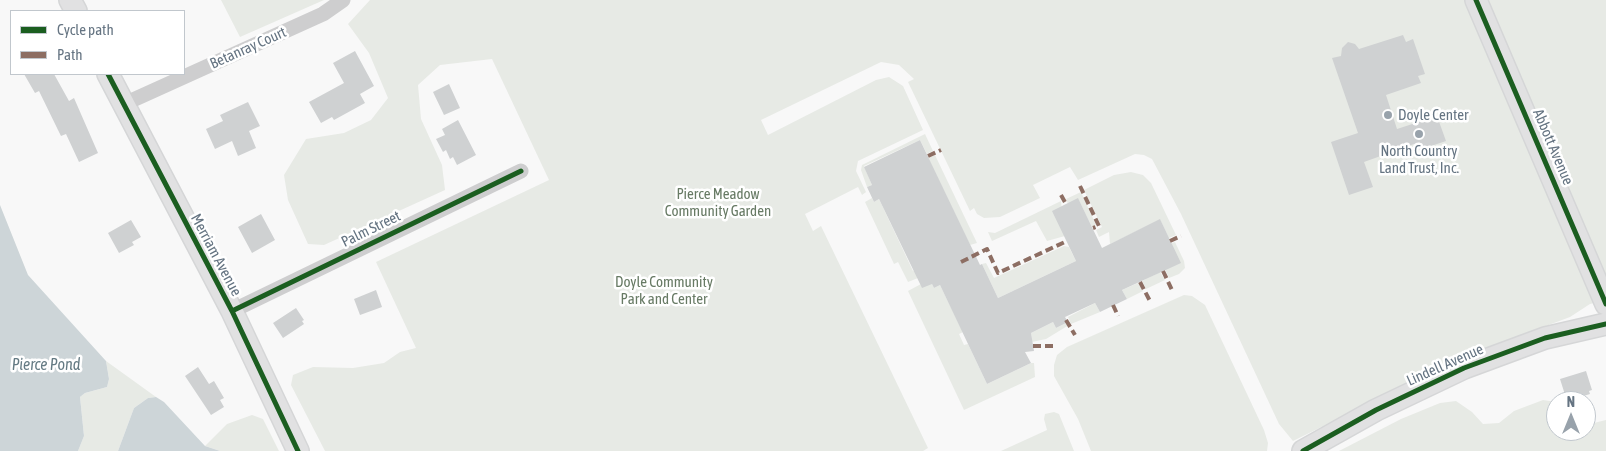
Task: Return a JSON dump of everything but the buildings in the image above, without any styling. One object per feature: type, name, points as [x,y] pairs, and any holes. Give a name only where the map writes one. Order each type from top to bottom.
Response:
[{"type":"street","name":"Betanray Court","points":[[124,104],[323,14],[343,0]]},
{"type":"street","name":"Abbott Avenue","points":[[1476,0],[1606,304]]},
{"type":"street","name":"Merriam Avenue","points":[[109,75],[232,311],[298,451]]},
{"type":"street","name":"Palm Street","points":[[232,311],[521,171]]},
{"type":"street","name":"Lindell Avenue","points":[[1303,451],[1376,410],[1464,368],[1545,338],[1606,324]]},
{"type":"green space","points":[[221,0],[324,0],[240,37]]},
{"type":"green space","points":[[370,0],[1606,0],[1606,300],[1590,304],[1570,317],[1463,357],[1293,441],[1279,424],[1181,214],[1152,159],[1144,155],[1135,154],[1078,180],[1070,167],[1033,185],[1040,198],[1000,217],[984,218],[977,214],[974,208],[970,211],[908,82],[914,79],[899,65],[881,62],[761,120],[768,135],[876,80],[889,77],[903,86],[923,130],[858,161],[856,171],[866,192],[862,195],[858,187],[805,214],[813,231],[821,226],[928,448],[923,451],[325,451],[291,385],[293,375],[313,367],[353,368],[384,363],[400,352],[416,348],[376,262],[549,180],[492,59],[440,65],[418,85],[421,119],[442,165],[445,190],[324,245],[308,244],[288,200],[284,175],[306,139],[344,133],[371,120],[388,98],[369,53],[348,24]]},
{"type":"green space","points":[[925,134],[933,151],[927,154],[920,140],[864,166],[872,185],[867,187],[861,170],[862,165]]},
{"type":"green space","points":[[935,155],[977,243],[970,245],[928,158]]},
{"type":"green space","points":[[1131,172],[1143,175],[1151,183],[1176,235],[1169,238],[1160,220],[1110,244],[1109,232],[1099,237],[1096,230],[1102,227],[1084,190],[1114,175]]},
{"type":"green space","points":[[1081,192],[1096,225],[1092,227],[1078,199],[1068,204],[1066,199]]},
{"type":"green space","points":[[872,198],[874,202],[879,199],[913,271],[923,267],[918,278],[908,282],[898,262],[894,264],[865,202]]},
{"type":"green space","points":[[1061,201],[1065,236],[1047,241],[1036,221],[992,241],[988,232],[995,233]]},
{"type":"green space","points":[[1175,242],[1184,261],[1185,268],[1179,274],[1169,278],[1165,270],[1172,243]]},
{"type":"green space","points":[[1064,246],[1069,247],[1076,261],[998,298],[982,264],[986,263],[994,278]]},
{"type":"green space","points":[[1160,272],[1165,280],[1146,289],[1142,281]]},
{"type":"green space","points":[[1138,283],[1143,291],[1127,299],[1122,290]]},
{"type":"green space","points":[[921,284],[932,284],[934,288],[940,285],[963,332],[959,334],[964,345],[968,344],[987,384],[1031,363],[1034,363],[1035,377],[964,410],[908,291]]},
{"type":"green space","points":[[1184,295],[1192,296],[1205,305],[1264,430],[1268,443],[1267,451],[1091,451],[1078,419],[1054,376],[1054,365],[1057,355],[1067,347]]},
{"type":"green space","points":[[1095,303],[1100,312],[1071,324],[1068,317],[1066,318]]},
{"type":"green space","points":[[1053,322],[1056,328],[1068,322],[1069,325],[1046,339],[1032,342],[1031,333]]},
{"type":"green space","points":[[106,361],[156,397],[148,398],[134,408],[118,451],[78,451],[84,436],[80,397],[85,393],[107,387],[109,379]]},
{"type":"green space","points":[[1546,400],[1546,441],[1596,441],[1596,422],[1606,420],[1606,451],[1339,451],[1401,419],[1440,403],[1456,401],[1472,412],[1483,424],[1499,423],[1514,411]]},
{"type":"green space","points":[[1054,412],[1059,414],[1074,451],[1001,451],[1047,430],[1044,419],[1045,414]]},
{"type":"green space","points":[[252,415],[263,419],[279,451],[220,451],[205,446],[227,424]]},
{"type":"water","name":"Pierce Pond","points":[[0,205],[28,275],[106,361],[109,379],[107,387],[85,393],[80,397],[84,436],[78,451],[0,451]]},
{"type":"water","points":[[156,397],[164,402],[205,446],[220,451],[118,451],[134,408],[148,398]]},
{"type":"marked path","points":[[928,156],[941,150]]},
{"type":"marked path","points":[[1080,186],[1099,226],[1093,228]]},
{"type":"marked path","points":[[1061,195],[1066,204]]},
{"type":"marked path","points":[[1170,241],[1181,236]]},
{"type":"marked path","points":[[961,262],[987,249],[998,273],[1067,241]]},
{"type":"marked path","points":[[1163,271],[1172,290]]},
{"type":"marked path","points":[[1140,282],[1150,301]]},
{"type":"marked path","points":[[1113,305],[1118,316]]},
{"type":"marked path","points":[[1066,320],[1075,335]]},
{"type":"marked path","points":[[1033,346],[1055,346]]},
{"type":"cycle path","points":[[1476,0],[1606,304]]},
{"type":"cycle path","points":[[109,75],[232,311],[298,451]]},
{"type":"cycle path","points":[[232,311],[521,171]]},
{"type":"cycle path","points":[[1303,451],[1376,410],[1464,368],[1545,338],[1606,324]]},
{"type":"place","name":"Doyle Center","points":[[1388,115]]},
{"type":"place","name":"North Country Land Trust, Inc.","points":[[1419,134]]},
{"type":"park label","name":"Pierce Meadow Community Garden","points":[[718,202]]},
{"type":"park label","name":"Doyle Community Park and Center","points":[[664,290]]}]
